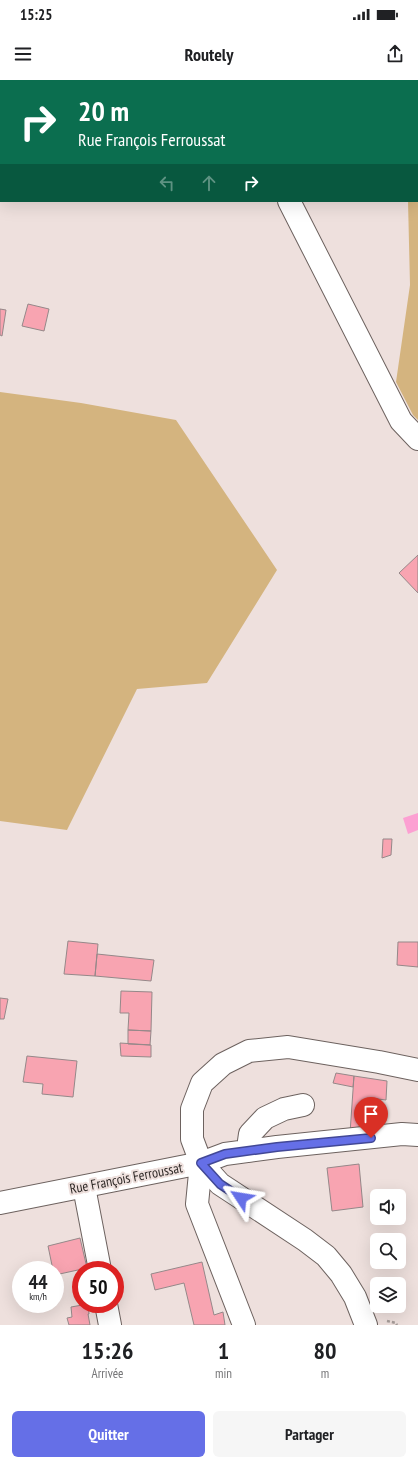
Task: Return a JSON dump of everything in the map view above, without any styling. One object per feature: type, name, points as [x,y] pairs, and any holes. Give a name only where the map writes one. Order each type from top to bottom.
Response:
[{"type":"main road","points":[[290,202],[401,421],[418,439]]},
{"type":"main road","points":[[366,1325],[355,1297],[341,1274],[326,1256],[305,1240],[220,1184],[201,1163],[192,1139],[192,1109],[202,1083],[223,1064],[249,1050],[288,1047],[418,1070]]},
{"type":"main road","points":[[250,1151],[250,1134],[265,1118],[284,1109],[303,1105]]},
{"type":"main road","name":"Rue François Ferroussat","points":[[0,1203],[201,1163],[225,1154],[402,1134],[418,1135]]},
{"type":"main road","points":[[201,1163],[197,1204],[244,1325]]},
{"type":"main road","points":[[84,1187],[98,1261]]},
{"type":"main road","points":[[108,1313],[110,1325]]},
{"type":"shaded area","points":[[408,202],[418,202],[418,420],[413,415],[396,382],[410,285]]},
{"type":"shaded area","points":[[0,392],[81,403],[176,420],[277,570],[207,683],[137,689],[67,830],[0,821]]},
{"type":"shaded area","points":[[418,813],[418,830],[408,834],[403,818]]},
{"type":"building","points":[[28,304],[49,309],[44,331],[22,326]]},
{"type":"building","points":[[0,309],[6,310],[2,336],[0,335]]},
{"type":"building","points":[[418,555],[418,593],[399,573]]},
{"type":"building","points":[[383,839],[392,839],[391,855],[382,858]]},
{"type":"building","points":[[68,941],[98,944],[95,976],[64,974]]},
{"type":"building","points":[[398,942],[418,942],[418,967],[397,965]]},
{"type":"building","points":[[97,954],[154,960],[151,981],[95,976]]},
{"type":"building","points":[[121,991],[152,992],[151,1031],[128,1030],[129,1013],[120,1013]]},
{"type":"building","points":[[0,998],[8,999],[4,1019],[0,1019]]},
{"type":"building","points":[[128,1030],[151,1031],[150,1045],[128,1044]]},
{"type":"building","points":[[120,1043],[151,1045],[151,1057],[121,1056]]},
{"type":"building","points":[[27,1056],[77,1061],[73,1097],[42,1094],[43,1084],[23,1082]]},
{"type":"building","points":[[336,1073],[354,1076],[353,1087],[333,1083]]},
{"type":"building","points":[[354,1076],[387,1081],[386,1100],[370,1098],[367,1131],[350,1133]]},
{"type":"building","points":[[359,1164],[363,1207],[332,1211],[327,1168]]},
{"type":"building","points":[[80,1238],[85,1261],[72,1261],[72,1271],[64,1273],[64,1261],[51,1261],[48,1246]]},
{"type":"building","points":[[202,1262],[214,1315],[223,1312],[225,1325],[194,1325],[184,1283],[155,1290],[151,1274]]},
{"type":"building","points":[[71,1307],[72,1313],[89,1313],[90,1325],[69,1325],[67,1318],[72,1317]]},
{"type":"route","points":[[241,1198],[220,1184],[201,1163],[225,1154],[277,1147],[371,1138]]}]
